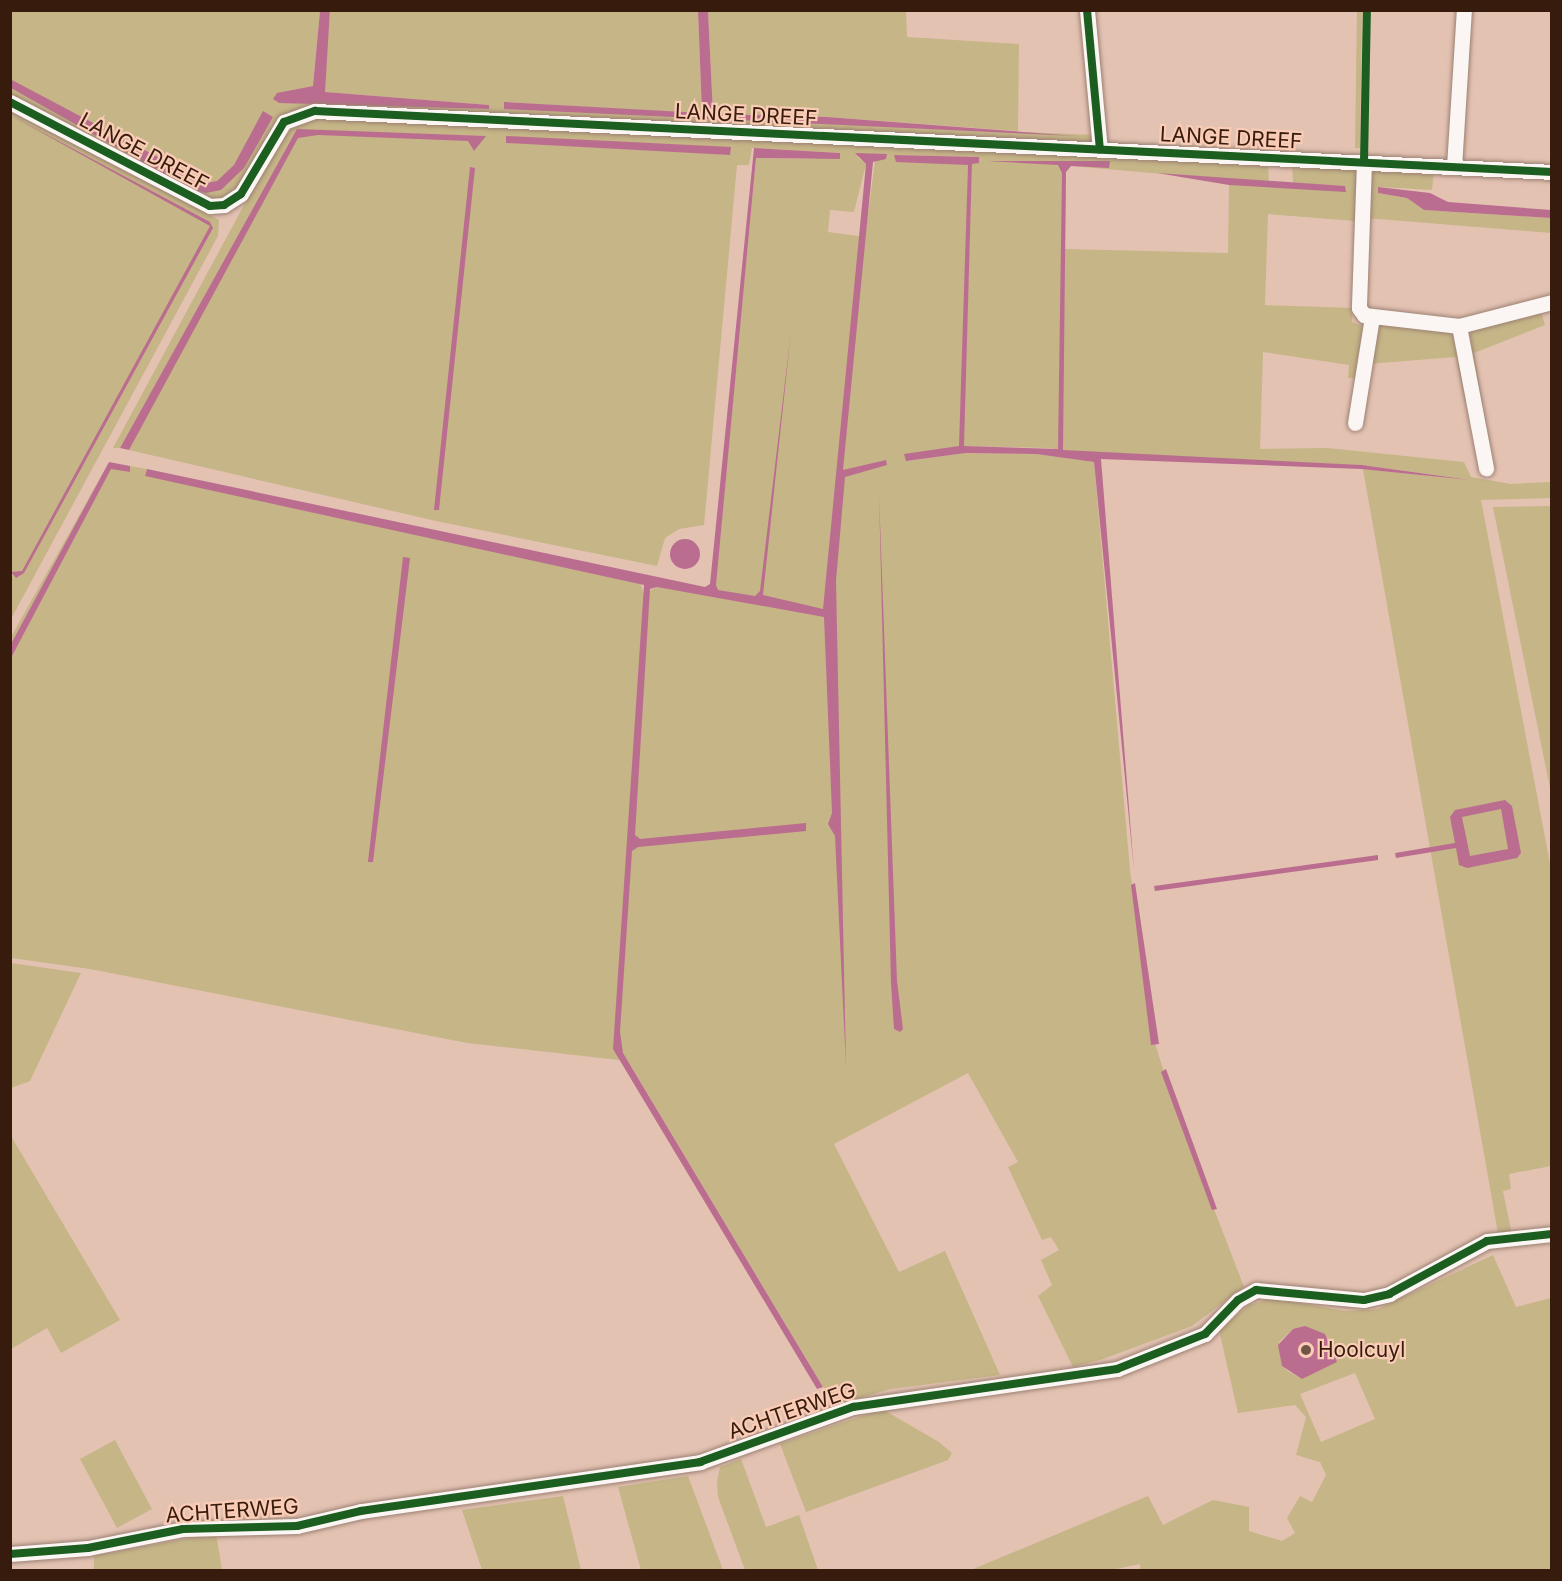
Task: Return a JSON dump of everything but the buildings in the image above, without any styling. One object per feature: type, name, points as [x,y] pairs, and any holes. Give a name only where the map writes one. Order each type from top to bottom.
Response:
[{"type":"street","points":[[1087,10],[1100,149]]},
{"type":"street","points":[[1454,167],[1464,10]]},
{"type":"street","name":"LANGE DREEF","points":[[10,102],[210,206],[224,205],[241,194],[284,122],[315,111],[1551,172]]},
{"type":"street","points":[[1364,162],[1359,308],[1372,317],[1459,326],[1551,302]]},
{"type":"street","points":[[1355,423],[1372,317]]},
{"type":"street","points":[[1459,326],[1486,468]]},
{"type":"street","name":"ACHTERWEG","points":[[10,1554],[88,1548],[183,1529],[297,1526],[361,1511],[700,1462],[853,1407],[1116,1369],[1205,1334],[1238,1300],[1256,1290],[1365,1300],[1389,1294],[1487,1241],[1551,1234]]},
{"type":"shaded area","points":[[330,10],[325,92],[489,105],[489,109],[279,103],[273,99],[277,93],[313,86],[320,11]]},
{"type":"shaded area","points":[[10,11],[320,11],[313,86],[293,90],[286,100],[489,109],[489,105],[324,92],[330,11],[698,11],[702,113],[713,113],[708,11],[906,11],[907,37],[1019,44],[1018,131],[827,117],[727,115],[830,124],[1094,135],[1095,143],[488,116],[315,103],[277,121],[235,194],[212,203],[11,95]],"holes":[[[505,102],[674,112],[504,109]]]},
{"type":"shaded area","points":[[698,11],[708,11],[713,114],[827,117],[1076,136],[504,109],[504,102],[702,113]]},
{"type":"shaded area","points":[[1357,11],[1362,11],[1360,148],[1355,148]]},
{"type":"shaded area","points":[[10,79],[207,183],[217,181],[234,165],[263,111],[273,117],[244,168],[221,190],[206,193],[192,190],[11,88]]},
{"type":"shaded area","points":[[11,104],[219,220],[218,236],[11,619]]},
{"type":"shaded area","points":[[10,115],[210,222],[213,228],[24,573],[16,578],[11,572],[22,571],[210,226]]},
{"type":"shaded area","points":[[305,118],[1268,163],[1269,183],[1071,166],[1066,169],[1065,249],[1228,253],[1229,185],[1344,186],[1293,183],[1292,164],[1434,172],[1432,190],[1379,187],[1378,193],[1407,198],[1424,210],[1551,218],[1551,233],[1366,218],[1367,187],[1356,186],[1355,221],[1268,214],[1265,305],[1353,308],[1352,322],[1364,327],[1355,378],[1348,378],[1349,365],[1263,352],[1260,449],[1327,448],[1464,462],[1471,477],[1511,484],[1551,482],[1551,498],[1481,500],[1552,874],[1551,1166],[1509,1174],[1511,1189],[1503,1191],[1512,1235],[1498,1233],[1363,469],[1470,480],[1362,465],[1094,455],[1050,448],[959,446],[907,461],[965,453],[1036,454],[1094,462],[1130,870],[1152,1034],[1176,1110],[1244,1287],[1192,1326],[1103,1359],[1073,1367],[1038,1296],[1052,1285],[1041,1260],[1059,1250],[1051,1237],[1042,1240],[1008,1167],[1018,1162],[968,1073],[834,1144],[899,1272],[945,1251],[1000,1375],[891,1389],[834,1405],[628,1061],[467,1043],[90,969],[11,958],[11,658],[111,468],[129,472],[130,466],[147,469],[145,476],[415,529],[640,582],[644,594],[657,587],[715,592],[756,158],[814,159],[840,153],[752,148],[749,165],[737,165],[704,525],[679,529],[665,538],[657,566],[436,521],[129,450],[279,164],[120,448],[113,448],[279,140]],"holes":[[[894,155],[979,157],[978,163],[972,163],[965,379],[968,165]],[[856,156],[875,161],[865,237],[828,232],[830,210],[854,212],[866,164]]]},
{"type":"shaded area","points":[[297,129],[486,136],[474,151],[468,141],[318,135],[298,138],[129,450],[120,448]]},
{"type":"shaded area","points":[[506,136],[731,147],[730,155],[506,143]]},
{"type":"shaded area","points":[[754,148],[840,153],[840,159],[756,158],[716,585],[718,590],[755,596],[760,591],[791,332],[763,595],[823,609],[866,164],[855,153],[887,154],[886,159],[873,162],[843,470],[886,460],[887,465],[845,477],[836,581],[846,1067],[835,836],[828,824],[832,813],[824,617],[657,587],[650,589],[635,835],[640,839],[806,823],[806,831],[638,847],[632,851],[620,1032],[623,1053],[823,1387],[817,1389],[613,1049],[644,585],[145,476],[147,469],[705,587],[710,584]]},
{"type":"shaded area","points":[[894,155],[979,157],[979,163],[972,164],[964,446],[1058,449],[1062,173],[1058,165],[987,161],[1110,161],[1109,168],[1071,166],[1066,172],[1063,450],[1362,465],[1470,480],[1361,469],[1101,459],[1134,870],[1094,462],[1036,454],[966,453],[906,461],[904,454],[959,446],[968,165],[896,162]]},
{"type":"shaded area","points":[[470,167],[475,168],[439,510],[434,510]]},
{"type":"shaded area","points":[[1157,173],[1345,186],[1346,192],[1229,185]]},
{"type":"shaded area","points":[[1378,187],[1430,193],[1448,202],[1551,210],[1551,218],[1424,210],[1407,198],[1378,193]]},
{"type":"shaded area","points":[[1541,312],[1545,325],[1474,353],[1486,424],[1482,424],[1466,340],[1476,327]]},
{"type":"shaded area","points":[[1377,323],[1446,330],[1455,338],[1470,400],[1465,402],[1456,357],[1368,364]]},
{"type":"shaded area","points":[[109,462],[11,648],[11,637]]},
{"type":"shaded area","points":[[109,462],[130,466],[130,472],[111,469],[11,658],[11,644]]},
{"type":"shaded area","points":[[879,494],[897,981],[903,1029],[900,1032],[894,1029],[891,983]]},
{"type":"shaded area","points":[[1552,506],[1551,793],[1493,507]]},
{"type":"shaded area","points":[[685,539],[696,543],[700,554],[696,565],[685,569],[674,565],[670,554],[674,543]]},
{"type":"shaded area","points":[[403,557],[410,558],[373,862],[368,862]]},
{"type":"shaded area","points":[[1505,800],[1512,806],[1521,853],[1517,858],[1467,868],[1459,865],[1456,848],[1396,858],[1395,853],[1455,843],[1450,817],[1455,810]],"holes":[[[1501,809],[1508,849],[1470,856],[1462,817]]]},
{"type":"shaded area","points":[[1378,855],[1378,860],[1155,891],[1154,886]]},
{"type":"shaded area","points":[[1135,883],[1159,1044],[1151,1045],[1131,885]]},
{"type":"shaded area","points":[[11,963],[81,973],[30,1081],[11,1088]]},
{"type":"shaded area","points":[[1166,1069],[1217,1209],[1212,1210],[1161,1072]]},
{"type":"shaded area","points":[[11,1136],[120,1320],[61,1353],[47,1328],[11,1349]]},
{"type":"shaded area","points":[[1493,1255],[1516,1307],[1551,1298],[1551,1570],[1140,1570],[1140,1564],[1111,1570],[971,1570],[1148,1496],[1163,1525],[1213,1500],[1249,1507],[1249,1531],[1282,1541],[1295,1533],[1287,1518],[1300,1496],[1312,1502],[1326,1475],[1320,1462],[1296,1455],[1306,1417],[1295,1405],[1238,1413],[1219,1330],[1249,1305],[1273,1298],[1345,1311],[1378,1309]],"holes":[[[1293,1329],[1325,1334],[1337,1357],[1302,1379],[1288,1371],[1282,1366],[1279,1342]],[[1355,1373],[1375,1419],[1321,1442],[1300,1394]]]},
{"type":"shaded area","name":"Hoolcuyl","points":[[1305,1326],[1325,1334],[1337,1362],[1302,1379],[1282,1366],[1278,1345],[1293,1329]]},
{"type":"shaded area","points":[[882,1409],[939,1442],[952,1453],[948,1460],[806,1512],[780,1444]]},
{"type":"shaded area","points":[[115,1440],[152,1509],[117,1528],[80,1459]]},
{"type":"shaded area","points":[[741,1459],[766,1527],[799,1515],[818,1570],[745,1570],[718,1497],[717,1482],[720,1467]]},
{"type":"shaded area","points":[[688,1476],[723,1570],[641,1570],[618,1487]]},
{"type":"shaded area","points":[[563,1496],[581,1570],[482,1570],[462,1510]]},
{"type":"shaded area","points":[[216,1533],[222,1570],[94,1570],[94,1556]]},
{"type":"cycle path","points":[[1087,10],[1100,149]]},
{"type":"cycle path","points":[[1364,162],[1367,10]]},
{"type":"cycle path","points":[[10,102],[210,206],[224,205],[241,194],[284,122],[315,111],[1552,172]]},
{"type":"cycle path","points":[[10,1554],[88,1548],[183,1529],[297,1526],[361,1511],[700,1462],[853,1407],[1117,1369],[1205,1334],[1238,1300],[1256,1290],[1364,1300],[1389,1294],[1487,1241],[1552,1234]]},
{"type":"place","name":"Hoolcuyl","points":[[1306,1350]]}]
